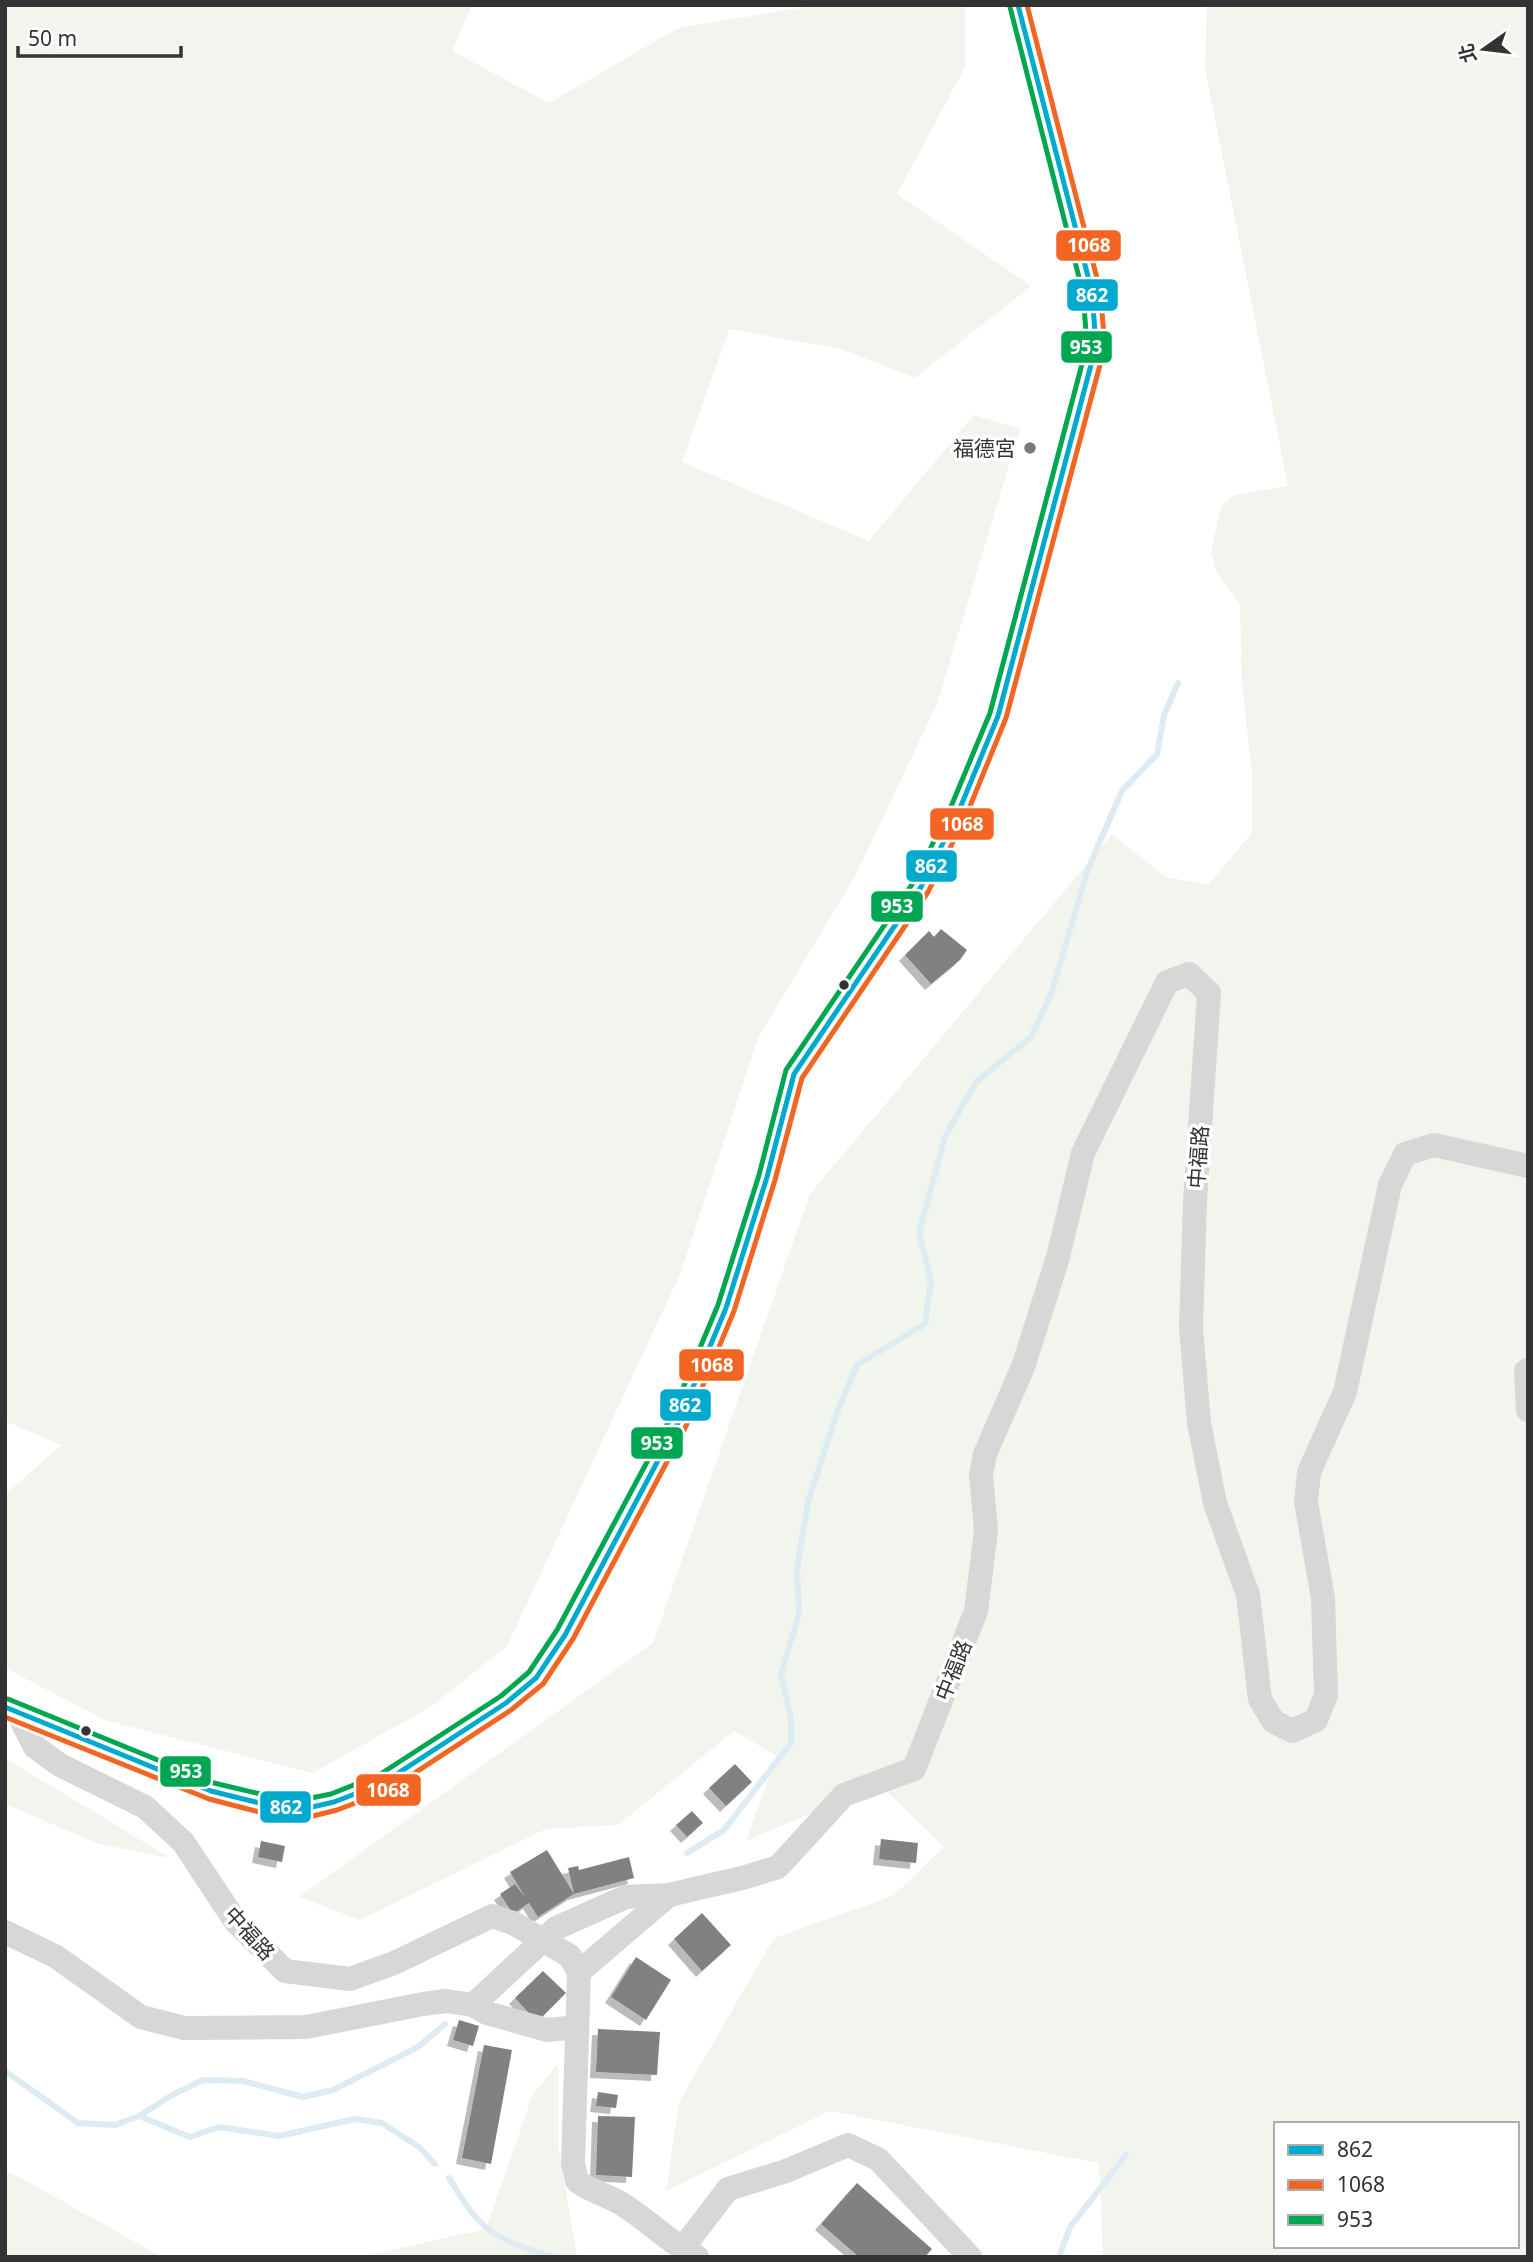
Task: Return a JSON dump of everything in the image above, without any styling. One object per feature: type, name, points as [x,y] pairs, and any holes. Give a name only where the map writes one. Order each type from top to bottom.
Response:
[{"type":"street","points":[[11,1709],[211,1791],[276,1807],[313,1807],[383,1783],[506,1703],[536,1678],[565,1635],[678,1423],[726,1308],[767,1177],[794,1074],[922,887],[958,813],[998,716],[1096,345],[1092,292],[1017,5]]},
{"type":"street","name":"中福路","points":[[473,2005],[556,1928],[626,1897],[669,1895],[778,1867],[844,1795],[914,1769],[976,1611],[986,1530],[981,1475],[985,1454],[1023,1367],[1058,1257],[1083,1153],[1167,982],[1189,974],[1209,993],[1195,1201],[1191,1328],[1199,1423],[1215,1503],[1248,1595],[1260,1699],[1273,1721],[1292,1731],[1316,1720],[1326,1695],[1323,1598],[1306,1502],[1309,1472],[1345,1392],[1390,1185],[1405,1154],[1434,1146],[1528,1166]]},
{"type":"street","points":[[1528,1370],[1528,1410]]},
{"type":"street","name":"中福路","points":[[11,1709],[36,1747],[60,1765],[145,1807],[183,1842],[236,1923],[285,1972],[350,1979],[394,1963],[492,1916],[513,1923],[570,1956],[579,1972],[669,1895]]},
{"type":"street","points":[[5,1932],[55,1956],[141,2017],[184,2028],[306,2027],[446,2001],[473,2005],[487,2013],[547,2030],[577,2027]]},
{"type":"street","points":[[579,1972],[573,2163],[577,2181],[589,2190],[626,2206],[689,2253],[728,2189],[786,2171],[848,2145],[878,2159],[971,2257]]},
{"type":"shaded area","points":[[5,5],[472,5],[452,51],[549,103],[678,28],[806,7],[965,5],[965,67],[897,194],[1031,286],[915,378],[841,349],[729,329],[682,462],[869,541],[974,415],[1020,429],[937,704],[856,874],[758,1038],[680,1274],[507,1646],[432,1706],[313,1773],[107,1721],[5,1668],[5,1495],[61,1445],[5,1421]]},
{"type":"shaded area","points":[[1207,5],[1528,5],[1528,2257],[1103,2257],[1099,2163],[830,2111],[666,2191],[679,2102],[774,1938],[893,1896],[944,1847],[879,1784],[746,1841],[777,1756],[734,1731],[618,1825],[546,1829],[360,1920],[299,1897],[653,1643],[810,1194],[1112,834],[1166,877],[1208,885],[1252,833],[1252,772],[1242,685],[1240,604],[1217,573],[1211,553],[1221,506],[1235,495],[1288,486],[1205,68]]},
{"type":"shaded area","points":[[5,1758],[170,1858],[99,1844],[5,1804]]},
{"type":"shaded area","points":[[558,2064],[558,2145],[577,2257],[359,2257],[486,2229],[533,2094]]},
{"type":"shaded area","points":[[5,2171],[21,2178],[162,2257],[5,2257]]},
{"type":"building","points":[[941,929],[967,950],[960,960],[931,984],[905,955],[929,931],[934,937]]},
{"type":"building","points":[[735,1764],[752,1782],[726,1806],[709,1788]]},
{"type":"building","points":[[692,1811],[703,1823],[687,1837],[676,1825]]},
{"type":"building","points":[[881,1839],[918,1843],[916,1863],[879,1859]]},
{"type":"building","points":[[261,1841],[285,1846],[282,1862],[258,1857]]},
{"type":"building","points":[[547,1850],[574,1894],[538,1917],[529,1903],[513,1914],[500,1894],[515,1884],[525,1897],[510,1872]]},
{"type":"building","points":[[629,1857],[634,1878],[574,1894],[568,1868],[578,1866],[579,1870]]},
{"type":"building","points":[[702,1913],[731,1945],[702,1971],[674,1939]]},
{"type":"building","points":[[636,1957],[671,1980],[646,2020],[611,1997]]},
{"type":"building","points":[[543,1971],[566,1993],[537,2022],[515,1998]]},
{"type":"building","points":[[459,2020],[479,2026],[473,2046],[453,2040]]},
{"type":"building","points":[[598,2029],[660,2032],[657,2075],[596,2072]]},
{"type":"building","points":[[484,2045],[512,2050],[491,2164],[462,2158]]},
{"type":"building","points":[[598,2092],[618,2095],[616,2108],[596,2106]]},
{"type":"building","points":[[598,2116],[635,2117],[632,2177],[596,2175]]},
{"type":"building","points":[[857,2183],[932,2249],[925,2257],[859,2257],[821,2224]]},
{"type":"waterway","points":[[687,1853],[724,1830],[791,1743],[791,1719],[781,1674],[799,1614],[797,1570],[808,1501],[839,1407],[857,1365],[925,1324],[931,1281],[919,1233],[945,1137],[976,1082],[1031,1037],[1051,994],[1088,869],[1122,791],[1157,754],[1164,715],[1178,683]]},
{"type":"waterway","points":[[5,2071],[78,2123],[115,2125],[139,2116],[203,2080],[243,2081],[303,2097],[333,2090],[418,2047],[445,2024]]},
{"type":"waterway","points":[[139,2116],[190,2137],[219,2127],[279,2136],[355,2119],[382,2123],[419,2147],[435,2164]]},
{"type":"waterway","points":[[1059,2257],[1070,2227],[1126,2155]]},
{"type":"waterway","points":[[449,2178],[470,2210],[490,2230],[521,2246],[554,2257]]},
{"type":"transit line","name":"862","points":[[5,1707],[211,1791],[276,1807],[312,1807],[334,1802],[383,1783],[506,1703],[536,1678],[565,1635],[678,1423],[726,1308],[767,1177],[794,1074],[921,887],[958,813],[998,716],[1096,346],[1092,292],[1018,5]]},
{"type":"transit line","name":"1068","points":[[5,1717],[209,1799],[275,1816],[313,1816],[387,1791],[511,1710],[543,1684],[573,1639],[686,1426],[734,1311],[775,1180],[802,1078],[928,892],[966,816],[1006,718],[1105,346],[1100,290],[1027,5]]},
{"type":"transit line","name":"953","points":[[8,1699],[214,1783],[277,1798],[311,1798],[331,1794],[379,1775],[501,1696],[529,1672],[557,1630],[670,1419],[718,1305],[759,1175],[786,1070],[913,883],[950,809],[990,713],[1087,345],[1083,293],[1010,7]]},
{"type":"place","name":"福德宮","points":[[1030,448]]}]
